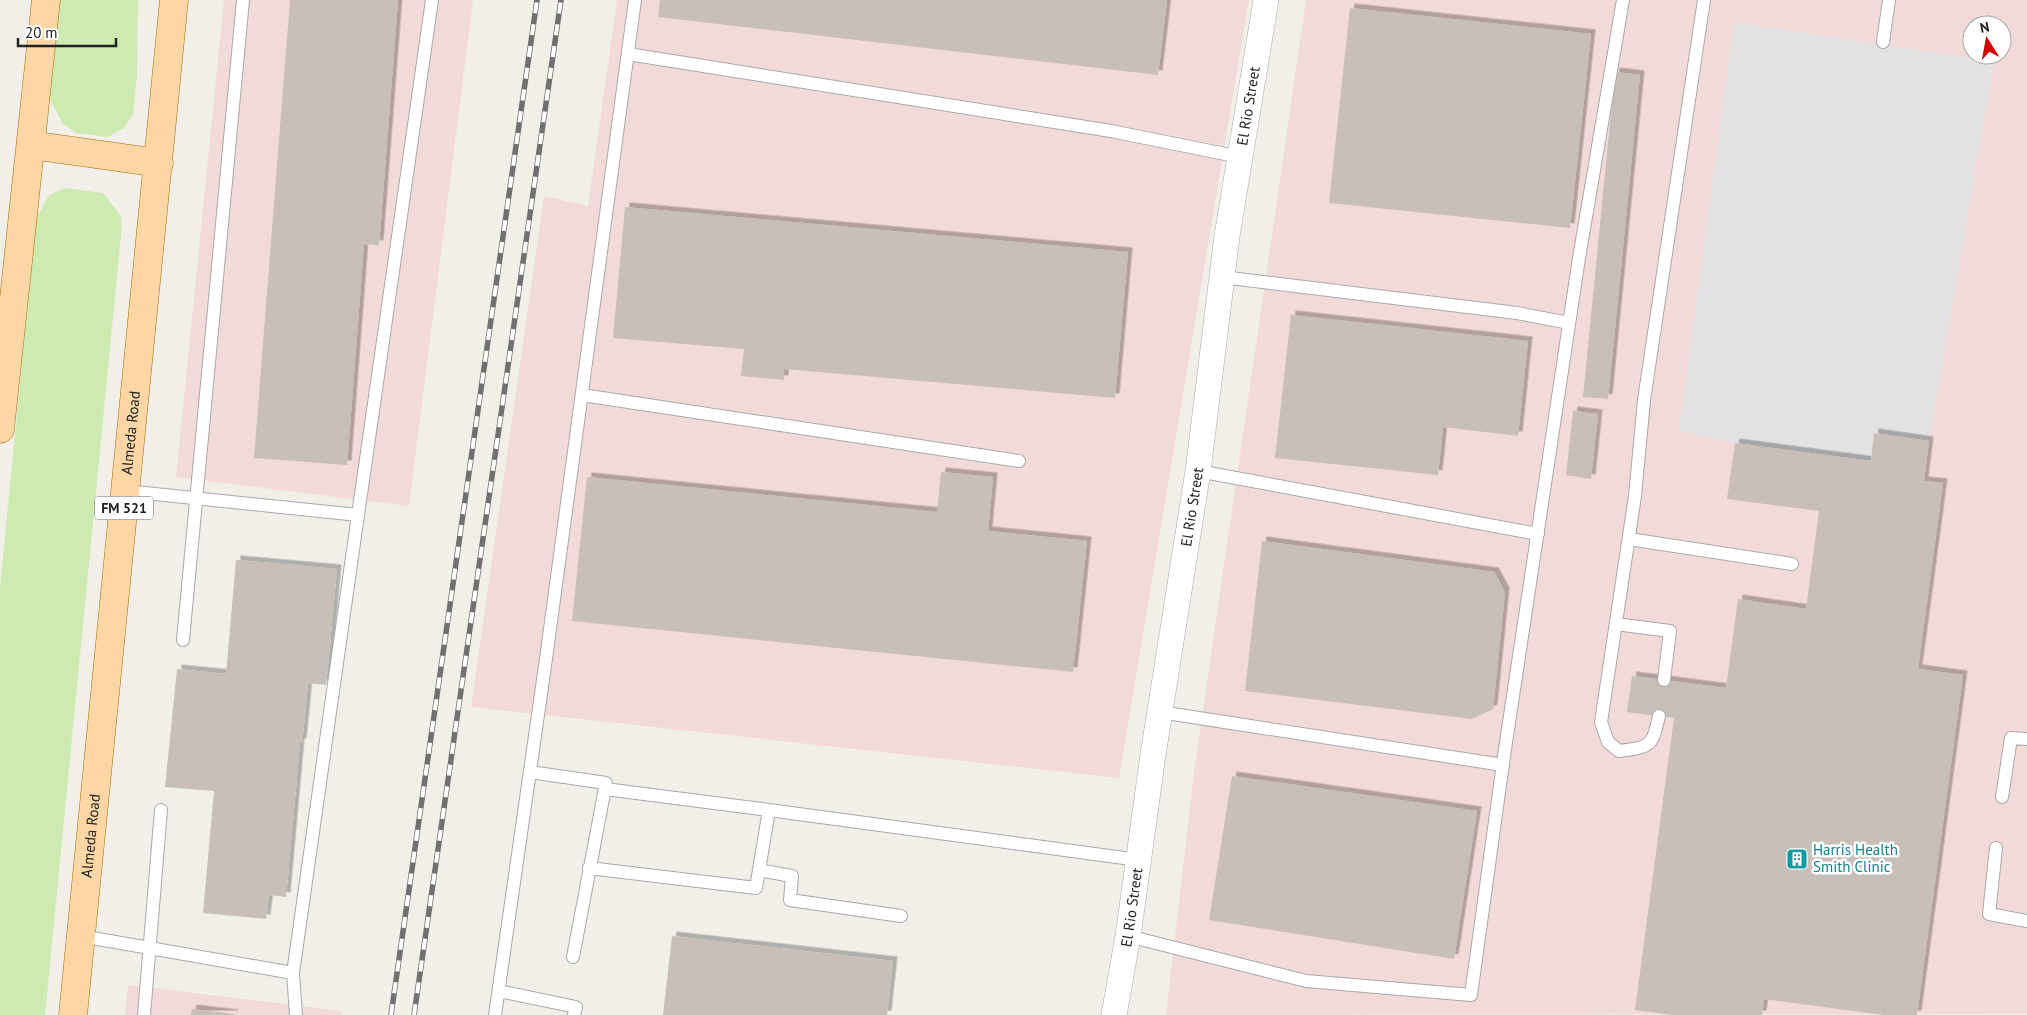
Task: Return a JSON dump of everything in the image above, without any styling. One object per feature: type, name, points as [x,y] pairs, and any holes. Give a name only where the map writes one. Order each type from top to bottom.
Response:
[{"type":"main road","points":[[0,429],[8,278],[32,144],[46,0]]},
{"type":"main road","name":"Almeda Road","points":[[73,1015],[174,0]]},
{"type":"main road","points":[[32,144],[159,163]]},
{"type":"street","name":"El Rio Street","points":[[1114,1015],[1128,936],[1160,712],[1198,471],[1222,277],[1266,0]]},
{"type":"lane","points":[[182,640],[242,0]]},
{"type":"lane","points":[[296,1015],[293,973],[432,0]]},
{"type":"lane","points":[[495,1015],[635,0]]},
{"type":"lane","points":[[1128,936],[1306,981],[1471,995],[1503,765],[1570,324],[1623,0]]},
{"type":"lane","points":[[1659,716],[1654,739],[1642,748],[1619,751],[1608,742],[1601,722],[1629,539],[1644,400],[1704,0]]},
{"type":"lane","points":[[1883,42],[1889,0]]},
{"type":"lane","points":[[628,54],[1110,132],[1240,157]]},
{"type":"lane","points":[[1222,277],[1517,313],[1570,324]]},
{"type":"lane","points":[[582,395],[1019,461]]},
{"type":"lane","points":[[1198,471],[1538,534]]},
{"type":"lane","points":[[126,492],[358,515]]},
{"type":"lane","points":[[1629,539],[1792,564]]},
{"type":"lane","points":[[1616,624],[1670,631],[1664,680]]},
{"type":"lane","points":[[1160,712],[1503,765]]},
{"type":"lane","points":[[2002,797],[2011,738],[2027,739]]},
{"type":"lane","points":[[530,772],[606,783],[588,868],[573,957]]},
{"type":"lane","points":[[605,789],[1138,860]]},
{"type":"lane","points":[[144,1015],[148,948],[161,810]]},
{"type":"lane","points":[[588,868],[756,888],[769,810]]},
{"type":"lane","points":[[1996,848],[1989,914],[2027,921]]},
{"type":"lane","points":[[759,870],[792,876],[790,900],[901,916]]},
{"type":"lane","points":[[81,936],[293,973]]},
{"type":"lane","points":[[499,991],[576,1006],[574,1015]]},
{"type":"shaded area","points":[[224,0],[473,0],[409,506],[176,477]]},
{"type":"shaded area","points":[[617,0],[1249,0],[1119,778],[471,707],[544,196],[588,206]]},
{"type":"shaded area","points":[[1306,0],[2027,0],[2027,1014],[1166,1015],[1194,772]]},
{"type":"shaded area","points":[[1734,22],[1962,57],[1962,65],[1993,65],[1929,441],[1874,433],[1871,461],[1735,443],[1679,431]]},
{"type":"shaded area","points":[[128,985],[342,1011],[341,1015],[125,1015]]},
{"type":"green space","points":[[57,0],[138,0],[137,76],[133,114],[124,128],[108,137],[76,133],[63,124],[48,96]]},
{"type":"green space","points":[[65,188],[103,193],[121,216],[122,225],[45,1015],[0,1015],[0,588],[36,219],[49,195]]},
{"type":"building","points":[[290,0],[398,0],[379,245],[364,244],[347,465],[254,458]]},
{"type":"building","points":[[660,0],[1167,0],[1158,75],[658,17]]},
{"type":"building","points":[[1350,8],[1591,34],[1570,228],[1329,203]]},
{"type":"building","points":[[1615,72],[1640,75],[1608,399],[1583,397]]},
{"type":"building","points":[[625,207],[1128,252],[1115,398],[784,369],[784,380],[741,376],[744,349],[613,338]]},
{"type":"building","points":[[1291,315],[1528,341],[1518,436],[1443,427],[1438,475],[1275,458]]},
{"type":"building","points":[[1573,411],[1598,414],[1591,479],[1566,475]]},
{"type":"building","name":"Harris Health Smith Clinic","points":[[1874,433],[1929,441],[1924,481],[1943,483],[1918,669],[1963,675],[1917,1015],[1883,1015],[1764,999],[1762,1015],[1672,1015],[1635,1010],[1674,718],[1627,712],[1632,676],[1726,688],[1738,599],[1806,609],[1819,511],[1727,499],[1735,443],[1871,461]]},
{"type":"building","points":[[941,472],[993,477],[988,531],[1087,541],[1073,672],[572,621],[587,477],[937,512]]},
{"type":"building","points":[[1262,541],[1494,572],[1505,592],[1493,709],[1472,719],[1245,691]]},
{"type":"building","points":[[236,560],[337,569],[326,685],[308,683],[302,743],[300,743],[286,897],[269,895],[266,919],[203,913],[214,791],[165,787],[177,669],[226,674]]},
{"type":"building","points":[[1232,776],[1477,811],[1454,959],[1209,920]]},
{"type":"building","points":[[672,936],[893,961],[887,1015],[663,1015]]},
{"type":"building","points":[[192,1009],[234,1014],[234,1015],[191,1015]]},
{"type":"railway","points":[[391,1015],[537,0]]},
{"type":"railway","points":[[414,1015],[561,0]]},
{"type":"place","name":"Harris Health Smith Clinic","points":[[1797,859]]}]
